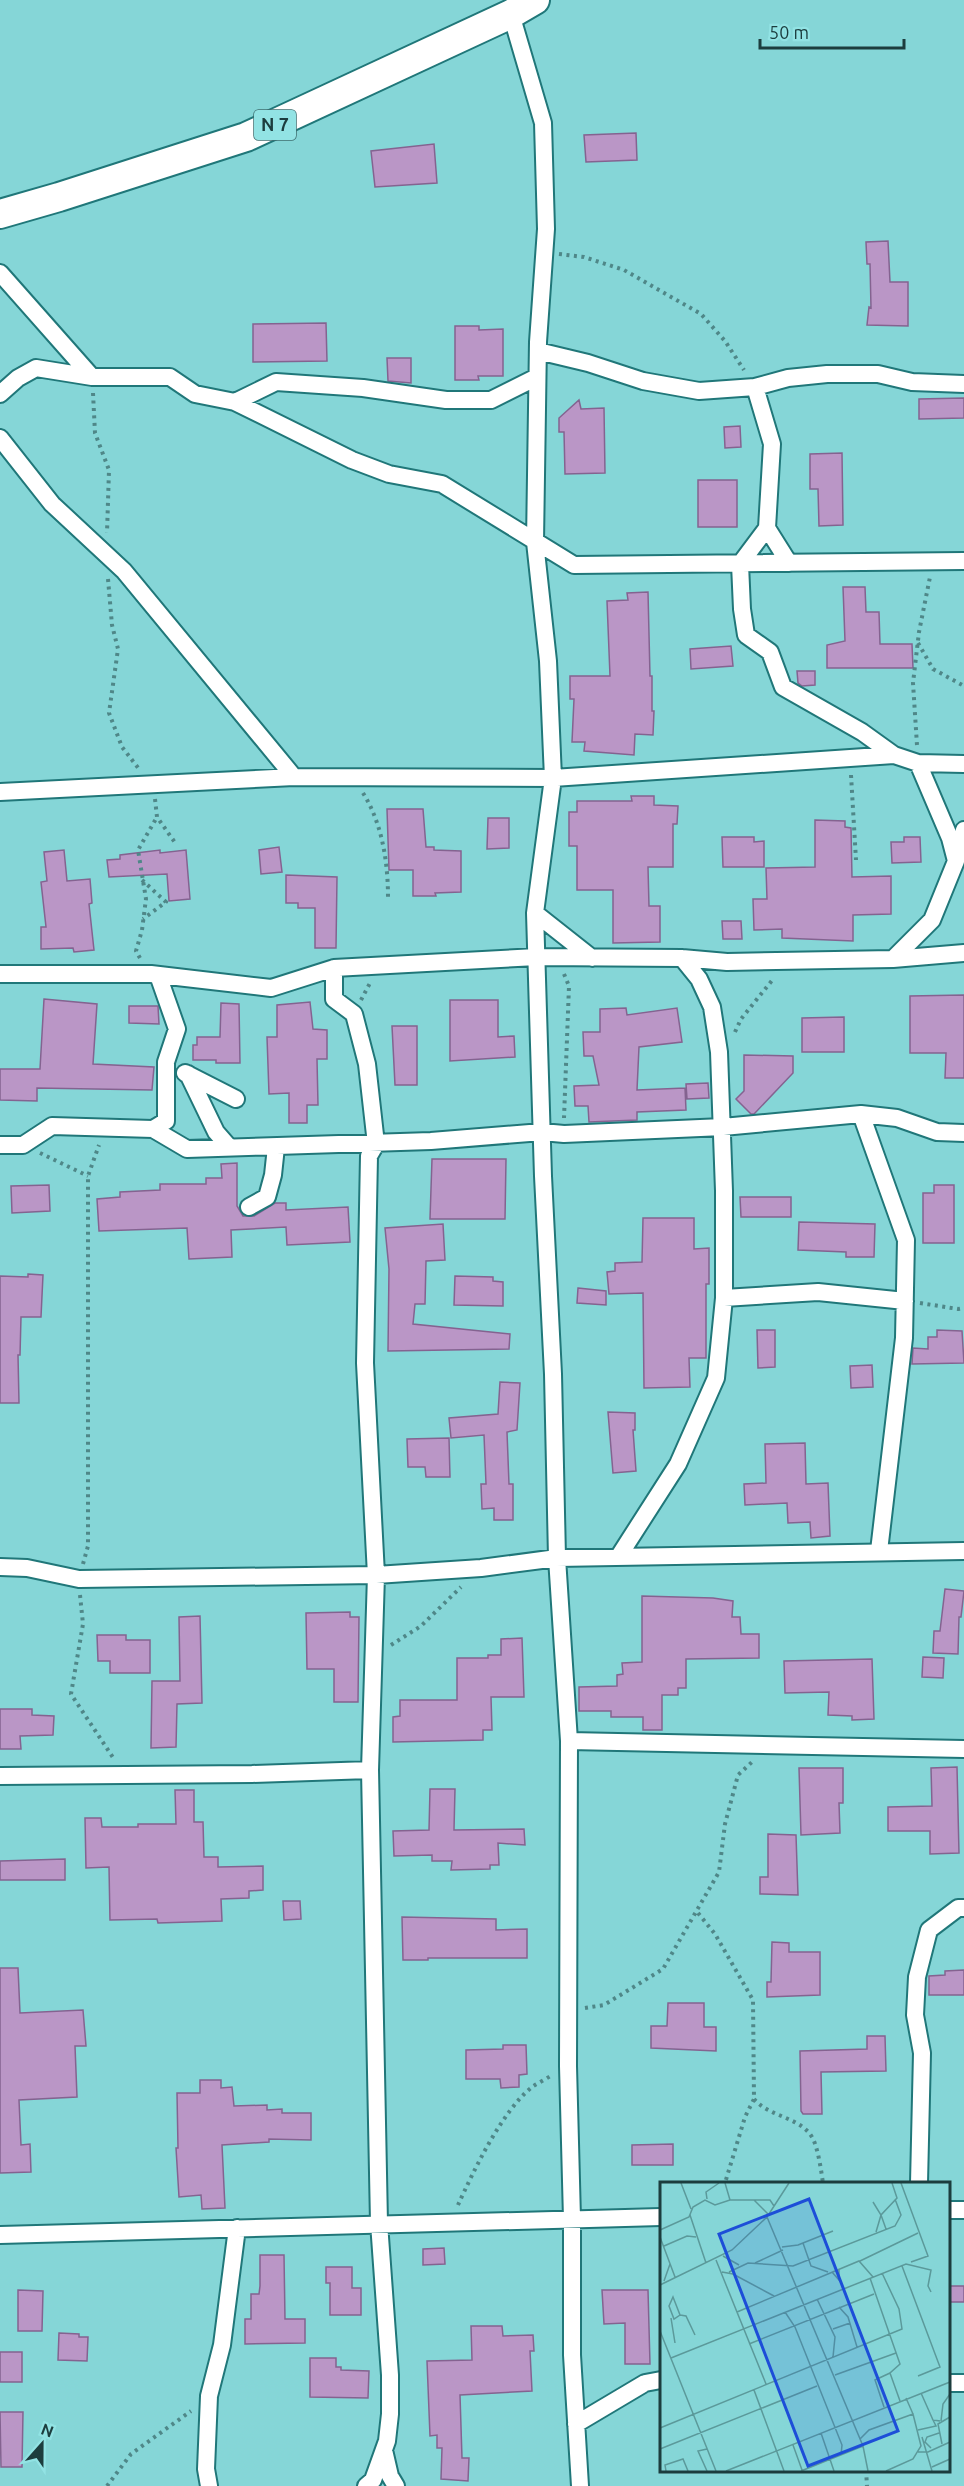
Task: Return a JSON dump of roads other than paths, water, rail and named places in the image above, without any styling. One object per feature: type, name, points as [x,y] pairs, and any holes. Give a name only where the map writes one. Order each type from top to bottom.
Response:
[{"type":"highway","name":"N 7","points":[[0,214],[246,137],[527,4]]},
{"type":"street","points":[[527,4],[543,123],[546,229],[537,377],[535,542],[548,661],[553,778],[535,913],[542,1132],[554,1374],[557,1558],[569,1742],[568,2066],[572,2219],[572,2355],[580,2486]]},
{"type":"street","points":[[0,273],[92,377]]},
{"type":"street","points":[[538,351],[588,363],[643,381],[699,391],[755,387],[788,378],[827,374],[878,374],[912,382],[964,384]]},
{"type":"street","points":[[0,394],[18,378],[36,368],[92,377],[170,377],[195,394],[235,402],[352,460],[389,474],[442,484],[574,566],[964,561]]},
{"type":"street","points":[[235,402],[276,382],[363,388],[446,400],[491,400],[537,377]]},
{"type":"street","points":[[755,387],[772,444],[767,528],[740,564],[746,635],[770,652],[783,687],[862,732],[894,755],[918,763],[964,765]]},
{"type":"street","points":[[0,438],[52,504],[124,571],[294,777]]},
{"type":"street","points":[[767,528],[789,563]]},
{"type":"street","points":[[0,792],[294,777],[553,778],[894,755]]},
{"type":"street","points":[[918,763],[950,838],[956,861]]},
{"type":"street","points":[[893,959],[932,920],[956,861],[964,830]]},
{"type":"street","points":[[535,913],[592,957]]},
{"type":"street","points":[[0,974],[154,975],[271,988],[334,968],[537,957],[682,958],[727,962],[893,959],[964,953]]},
{"type":"street","points":[[619,1556],[678,1464],[716,1378],[724,1298],[723,1127],[719,1064],[712,1007],[699,979],[682,958]]},
{"type":"street","points":[[334,968],[334,999],[355,1017],[367,1064],[376,1143],[369,1156],[365,1363],[376,1575],[370,1770],[378,2223],[390,2375],[390,2414],[384,2449],[373,2480],[366,2486]]},
{"type":"street","points":[[153,1129],[166,1121],[166,1062],[177,1029],[154,975]]},
{"type":"street","points":[[166,1062],[236,1099]]},
{"type":"street","points":[[188,1074],[216,1132],[230,1148]]},
{"type":"street","points":[[0,1145],[23,1145],[52,1126],[153,1129],[187,1149],[376,1143],[542,1132],[564,1134],[723,1127],[861,1114],[897,1118],[937,1132],[964,1132]]},
{"type":"street","points":[[861,1114],[906,1240],[904,1338],[879,1551]]},
{"type":"street","points":[[249,1207],[267,1197],[273,1176],[276,1147]]},
{"type":"street","points":[[724,1298],[818,1292],[905,1301]]},
{"type":"street","points":[[0,1567],[27,1568],[79,1579],[376,1575],[481,1568],[557,1558],[964,1551]]},
{"type":"street","points":[[569,1742],[964,1749]]},
{"type":"street","points":[[0,1776],[252,1774],[370,1770]]},
{"type":"street","points":[[920,2182],[922,2053],[915,2015],[917,1977],[929,1930],[958,1908],[964,1908]]},
{"type":"street","points":[[0,2235],[660,2217]]},
{"type":"street","points":[[209,2486],[206,2469],[209,2396],[222,2345],[237,2228]]},
{"type":"street","points":[[576,2424],[645,2383],[660,2380]]},
{"type":"street","points":[[384,2449],[390,2476],[396,2486]]}]
